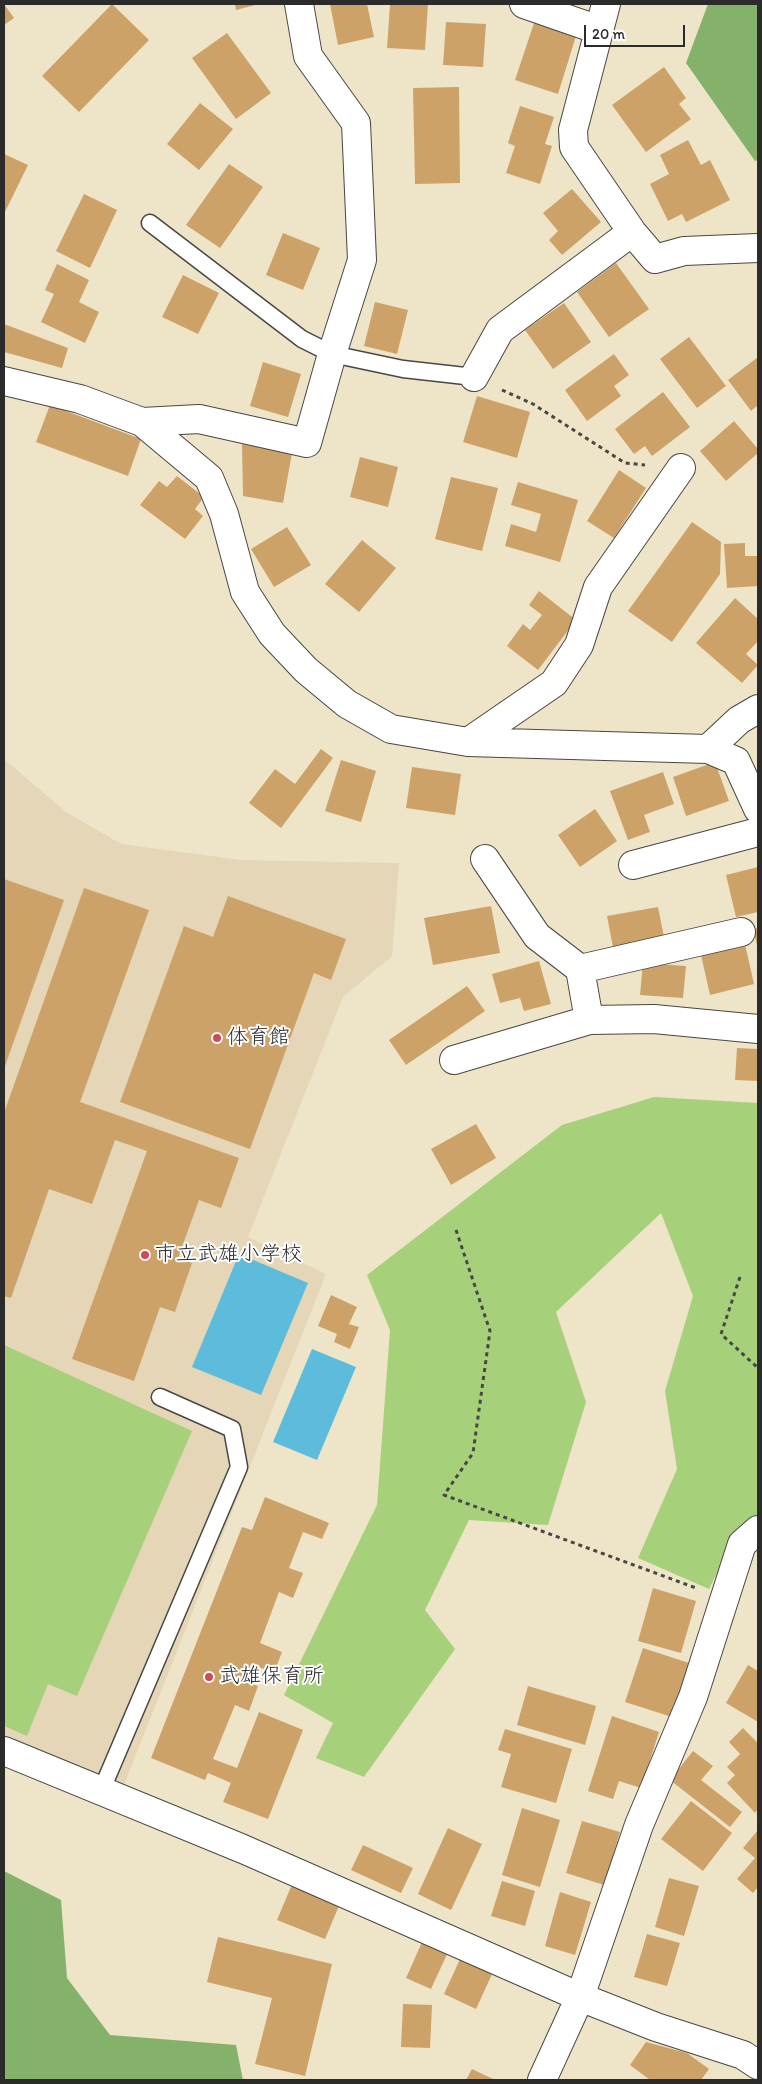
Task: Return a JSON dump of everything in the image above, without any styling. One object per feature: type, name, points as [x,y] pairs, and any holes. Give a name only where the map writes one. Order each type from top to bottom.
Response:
[{"type":"street","points":[[142,422],[199,419],[307,443],[332,354],[362,260],[356,123],[308,56],[299,4]]},
{"type":"street","points":[[524,4],[599,30]]},
{"type":"street","points":[[606,4],[573,130],[574,147],[632,232],[655,259],[684,250],[758,248]]},
{"type":"street","points":[[474,378],[500,330],[632,232]]},
{"type":"street","points":[[4,381],[80,399],[142,422],[209,478],[224,514],[245,592],[272,634],[306,670],[347,704],[392,729],[468,742],[708,749],[736,761],[758,809]]},
{"type":"street","points":[[468,742],[554,683],[579,645],[598,588],[681,468]]},
{"type":"street","points":[[708,749],[739,720],[758,709]]},
{"type":"street","points":[[633,865],[758,832]]},
{"type":"street","points":[[485,859],[537,936],[580,969],[589,1020]]},
{"type":"street","points":[[580,969],[741,932]]},
{"type":"street","points":[[454,1060],[589,1020],[654,1019],[758,1029]]},
{"type":"street","points":[[542,2080],[580,1997],[639,1825],[693,1697],[742,1544],[758,1530]]},
{"type":"street","points":[[4,1751],[102,1789],[243,1849],[580,1997],[656,2027],[743,2055],[758,2065]]},
{"type":"lane","points":[[150,223],[302,339],[332,354],[403,369],[474,378]]},
{"type":"lane","points":[[102,1789],[239,1468],[232,1429],[160,1396]]},
{"type":"path","points":[[474,378],[533,404],[625,463],[681,468]]},
{"type":"path","points":[[456,1230],[490,1331],[473,1452],[444,1495],[725,1598]]},
{"type":"path","points":[[740,1277],[720,1334],[758,1368]]},
{"type":"shaded area","name":"市立武雄小学校","points":[[4,759],[66,812],[121,844],[241,860],[399,863],[392,956],[343,997],[248,1237],[326,1274],[124,1785],[4,1736]]},
{"type":"green space","points":[[708,4],[758,4],[758,160],[755,161],[686,63]]},
{"type":"green space","points":[[654,1097],[758,1103],[758,1520],[733,1541],[709,1589],[638,1558],[677,1469],[665,1391],[693,1296],[661,1213],[556,1312],[586,1402],[548,1525],[469,1520],[425,1610],[455,1649],[364,1777],[316,1758],[333,1723],[284,1695],[377,1505],[390,1330],[367,1275],[562,1125]]},
{"type":"green space","points":[[4,1345],[192,1431],[77,1696],[48,1684],[27,1736],[4,1726]]},
{"type":"green space","points":[[4,1871],[61,1900],[67,1978],[110,2035],[236,2045],[243,2080],[4,2080]]},
{"type":"water","points":[[239,1254],[308,1283],[261,1395],[192,1367]]},
{"type":"water","points":[[312,1349],[356,1367],[317,1460],[273,1442]]},
{"type":"building","points":[[4,4],[14,18],[4,25]]},
{"type":"building","points":[[112,4],[149,40],[79,112],[42,76]]},
{"type":"building","points":[[235,4],[259,4],[236,10]]},
{"type":"building","points":[[330,4],[367,4],[374,37],[338,45]]},
{"type":"building","points":[[390,4],[428,4],[425,50],[387,48]]},
{"type":"building","points":[[446,22],[486,24],[483,67],[443,65]]},
{"type":"building","points":[[534,23],[576,36],[558,94],[515,80]]},
{"type":"building","points":[[227,33],[271,93],[236,119],[192,58]]},
{"type":"building","points":[[664,67],[686,98],[679,104],[691,119],[646,152],[612,105]]},
{"type":"building","points":[[459,87],[460,183],[415,184],[413,88]]},
{"type":"building","points":[[200,103],[233,129],[199,170],[167,144]]},
{"type":"building","points":[[520,106],[554,117],[545,144],[552,146],[540,184],[506,173],[515,146],[508,143]]},
{"type":"building","points":[[688,140],[701,165],[710,160],[730,200],[686,222],[682,214],[668,221],[650,184],[669,174],[660,155]]},
{"type":"building","points":[[4,154],[28,165],[4,214]]},
{"type":"building","points":[[229,164],[263,187],[220,248],[186,225]]},
{"type":"building","points":[[572,189],[601,222],[562,255],[549,240],[558,231],[543,213]]},
{"type":"building","points":[[84,194],[117,210],[90,268],[56,251]]},
{"type":"building","points":[[283,233],[320,248],[303,290],[266,275]]},
{"type":"building","points":[[616,263],[649,309],[609,337],[577,292]]},
{"type":"building","points":[[57,264],[89,280],[79,302],[99,312],[85,343],[41,322],[54,294],[45,290]]},
{"type":"building","points":[[183,275],[219,293],[198,334],[162,317]]},
{"type":"building","points":[[375,302],[408,310],[397,354],[364,346]]},
{"type":"building","points":[[564,303],[591,342],[553,369],[525,330]]},
{"type":"building","points":[[4,324],[68,348],[62,368],[4,352]]},
{"type":"building","points":[[689,337],[726,386],[697,408],[660,359]]},
{"type":"building","points":[[614,354],[629,375],[614,386],[621,396],[587,421],[565,390]]},
{"type":"building","points":[[758,357],[758,405],[751,411],[728,380]]},
{"type":"building","points":[[263,362],[301,374],[288,417],[250,406]]},
{"type":"building","points":[[663,392],[690,427],[652,456],[645,446],[634,454],[615,429]]},
{"type":"building","points":[[477,396],[530,412],[517,458],[463,442]]},
{"type":"building","points":[[50,405],[141,439],[128,476],[36,442]]},
{"type":"building","points":[[734,421],[758,449],[758,453],[726,481],[700,451]]},
{"type":"building","points":[[242,444],[292,453],[283,503],[243,496]]},
{"type":"building","points":[[360,457],[398,467],[388,507],[350,497]]},
{"type":"building","points":[[619,470],[646,488],[614,538],[587,521]]},
{"type":"building","points":[[177,476],[204,497],[195,509],[203,516],[185,539],[140,505],[159,481],[167,487]]},
{"type":"building","points":[[451,477],[498,488],[482,551],[435,539]]},
{"type":"building","points":[[518,482],[578,500],[560,562],[505,546],[511,524],[536,532],[541,514],[511,505]]},
{"type":"building","points":[[692,522],[721,542],[720,574],[672,642],[628,611]]},
{"type":"building","points":[[287,527],[311,565],[274,587],[251,549]]},
{"type":"building","points":[[362,540],[396,568],[359,612],[325,584]]},
{"type":"building","points":[[745,543],[745,556],[758,556],[758,586],[727,588],[724,544]]},
{"type":"building","points":[[539,591],[576,620],[538,670],[507,646],[523,624],[530,630],[542,615],[529,605]]},
{"type":"building","points":[[735,598],[758,619],[758,641],[746,654],[758,665],[742,683],[696,643]]},
{"type":"building","points":[[321,749],[333,758],[281,828],[249,803],[275,769],[295,784]]},
{"type":"building","points":[[341,760],[376,771],[361,822],[325,811]]},
{"type":"building","points":[[715,762],[729,801],[686,816],[673,777]]},
{"type":"building","points":[[412,767],[461,774],[455,815],[406,808]]},
{"type":"building","points":[[663,772],[674,804],[644,815],[650,832],[628,840],[610,791]]},
{"type":"building","points":[[595,809],[617,841],[580,867],[558,835]]},
{"type":"building","points":[[758,867],[758,912],[736,917],[726,875]]},
{"type":"building","points":[[4,879],[64,900],[4,1069]]},
{"type":"building","points":[[84,888],[149,910],[80,1102],[239,1158],[221,1208],[199,1200],[178,1258],[192,1263],[175,1312],[160,1307],[134,1381],[72,1359],[147,1151],[115,1140],[92,1204],[49,1189],[11,1298],[4,1296],[4,1113]]},
{"type":"building","name":"体育館","points":[[228,896],[346,939],[331,980],[314,973],[250,1149],[120,1102],[184,926],[213,937]]},
{"type":"building","points":[[491,906],[500,953],[433,965],[424,918]]},
{"type":"building","points":[[658,907],[664,937],[613,947],[607,916]]},
{"type":"building","points":[[758,928],[758,949],[753,929]]},
{"type":"building","points":[[745,944],[754,984],[710,995],[701,955]]},
{"type":"building","points":[[539,961],[551,1004],[524,1011],[520,998],[500,1003],[492,974]]},
{"type":"building","points":[[643,963],[686,966],[683,998],[640,995]]},
{"type":"building","points":[[467,986],[485,1011],[406,1065],[389,1040]]},
{"type":"building","points":[[737,1048],[758,1049],[758,1081],[735,1080]]},
{"type":"building","points":[[476,1124],[496,1158],[451,1185],[431,1149]]},
{"type":"building","points":[[331,1295],[357,1307],[349,1324],[359,1327],[350,1349],[334,1342],[337,1334],[318,1326]]},
{"type":"building","points":[[265,1497],[329,1523],[322,1539],[303,1532],[289,1568],[303,1573],[293,1598],[279,1592],[260,1643],[282,1652],[274,1673],[251,1664],[244,1681],[258,1686],[249,1711],[235,1705],[213,1759],[237,1768],[259,1712],[303,1730],[268,1819],[223,1802],[231,1783],[208,1773],[205,1780],[151,1758],[242,1527],[252,1530]]},
{"type":"building","points":[[653,1588],[696,1601],[681,1653],[638,1641]]},
{"type":"building","points":[[643,1648],[689,1663],[672,1717],[625,1702]]},
{"type":"building","points":[[748,1665],[758,1671],[758,1722],[726,1703]]},
{"type":"building","points":[[528,1686],[596,1706],[585,1745],[517,1725]]},
{"type":"building","points":[[612,1716],[659,1732],[641,1788],[619,1781],[613,1799],[588,1791]]},
{"type":"building","points":[[743,1728],[758,1743],[758,1809],[755,1813],[727,1783],[735,1775],[727,1767],[740,1754],[729,1742]]},
{"type":"building","points":[[505,1729],[572,1749],[556,1803],[501,1787],[511,1754],[498,1750]]},
{"type":"building","points":[[693,1751],[713,1766],[701,1780],[742,1812],[730,1827],[670,1780]]},
{"type":"building","points":[[691,1801],[732,1833],[703,1871],[661,1839]]},
{"type":"building","points":[[522,1808],[560,1820],[540,1887],[502,1875]]},
{"type":"building","points":[[582,1821],[620,1832],[604,1885],[566,1873]]},
{"type":"building","points":[[448,1828],[482,1844],[451,1910],[418,1894]]},
{"type":"building","points":[[758,1830],[758,1887],[753,1893],[737,1879],[755,1858],[743,1848]]},
{"type":"building","points":[[363,1845],[413,1868],[401,1893],[351,1870]]},
{"type":"building","points":[[669,1878],[699,1886],[684,1936],[655,1927]]},
{"type":"building","points":[[502,1881],[535,1891],[525,1926],[491,1916]]},
{"type":"building","points":[[293,1882],[341,1901],[325,1939],[277,1920]]},
{"type":"building","points":[[560,1892],[591,1902],[575,1955],[545,1946]]},
{"type":"building","points":[[647,1934],[680,1943],[667,1986],[634,1977]]},
{"type":"building","points":[[218,1937],[332,1964],[305,2076],[255,2064],[272,1998],[207,1982]]},
{"type":"building","points":[[423,1940],[448,1952],[431,1989],[406,1978]]},
{"type":"building","points":[[461,1957],[493,1972],[476,2009],[444,1994]]},
{"type":"building","points":[[403,2004],[432,2005],[430,2048],[401,2047]]},
{"type":"building","points":[[646,2042],[687,2053],[709,2069],[701,2080],[650,2080],[630,2065]]},
{"type":"building","points":[[472,2069],[495,2080],[466,2080]]},
{"type":"place","name":"体育館","points":[[217,1038]]},
{"type":"place","name":"市立武雄小学校","points":[[145,1255]]},
{"type":"place","name":"武雄保育所","points":[[209,1677]]}]
